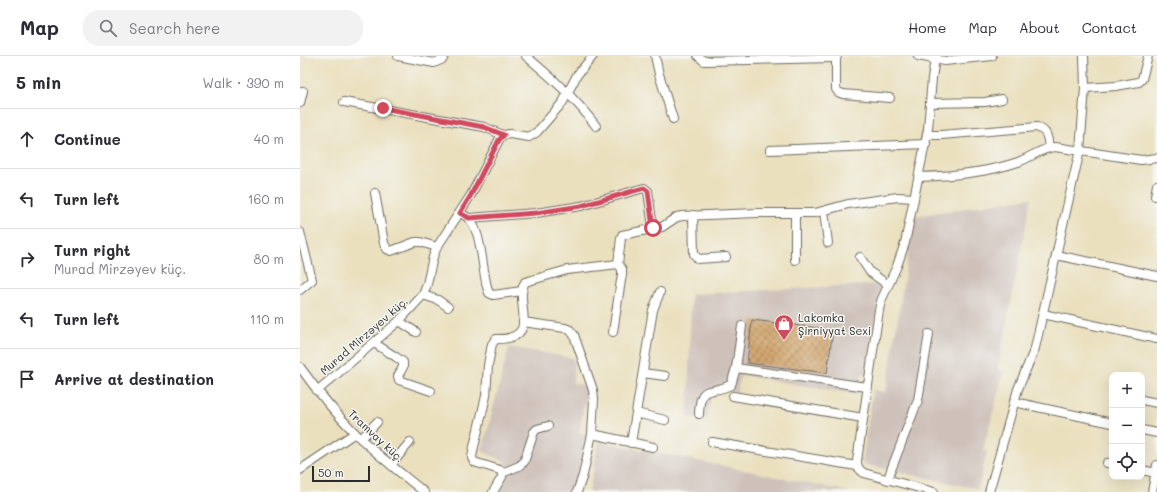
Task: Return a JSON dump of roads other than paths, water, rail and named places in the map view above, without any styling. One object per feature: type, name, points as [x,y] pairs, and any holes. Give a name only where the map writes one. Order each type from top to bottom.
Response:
[{"type":"street","points":[[398,56],[434,62],[442,59],[444,56]]},
{"type":"street","points":[[526,56],[568,93],[584,110],[596,126]]},
{"type":"street","points":[[344,102],[484,127],[504,135],[510,134],[529,137],[538,132],[563,102],[577,75],[593,56]]},
{"type":"street","points":[[655,56],[673,119]]},
{"type":"street","points":[[698,56],[704,61],[793,60],[837,57],[836,89],[838,92],[843,94],[890,98]]},
{"type":"street","points":[[918,56],[936,58],[945,61],[992,56]]},
{"type":"street","points":[[989,492],[1014,402],[1035,348],[1080,150],[1085,88],[1084,56]]},
{"type":"street","points":[[1085,88],[1116,86],[1139,82],[1142,79],[1148,56]]},
{"type":"street","points":[[934,492],[864,473],[860,471],[857,466],[857,461],[879,310],[881,301],[897,266],[905,243],[926,144],[932,78],[936,58]]},
{"type":"street","points":[[300,104],[303,91]]},
{"type":"street","points":[[930,103],[985,102],[1002,99]]},
{"type":"street","points":[[927,135],[1037,127],[1044,130],[1049,147]]},
{"type":"street","name":"Murad Mirzəyev küç.","points":[[317,391],[399,321],[423,295],[437,247],[471,195],[499,140],[504,135]]},
{"type":"street","points":[[770,150],[926,144]]},
{"type":"street","points":[[919,177],[950,175],[999,168],[1019,162],[1049,147],[1059,147],[1141,160],[1157,158]]},
{"type":"street","points":[[1155,196],[1157,185]]},
{"type":"street","points":[[460,213],[469,218],[536,213],[581,206],[644,188],[648,191],[653,228]]},
{"type":"street","points":[[375,193],[384,243],[387,249],[391,250],[415,242],[437,247]]},
{"type":"street","points":[[613,332],[622,274],[622,269],[618,264],[622,235],[667,224],[677,217],[693,215],[758,213],[815,213],[848,204],[898,197],[914,198]]},
{"type":"street","points":[[824,211],[828,243]]},
{"type":"street","points":[[795,214],[795,260]]},
{"type":"street","points":[[693,215],[694,254],[696,257],[698,259],[726,257]]},
{"type":"street","points":[[469,218],[478,238],[489,293],[492,295],[522,291]]},
{"type":"street","points":[[300,235],[312,280],[300,290]]},
{"type":"street","points":[[1056,255],[1157,276]]},
{"type":"street","points":[[860,257],[870,272],[888,286]]},
{"type":"street","points":[[502,473],[500,470],[474,462],[472,458],[486,396],[488,365],[492,344],[496,339],[510,338],[517,335],[521,330],[524,310],[522,291],[523,285],[528,280],[575,269],[618,264]]},
{"type":"street","points":[[631,443],[653,310],[660,292]]},
{"type":"street","points":[[423,295],[438,300],[448,307]]},
{"type":"street","points":[[1043,314],[1157,339]]},
{"type":"street","points":[[399,321],[416,332]]},
{"type":"street","points":[[523,322],[570,330],[574,336],[593,390],[592,434],[583,475],[577,492]]},
{"type":"street","points":[[699,414],[699,401],[702,395],[707,391],[731,385],[736,368],[742,326]]},
{"type":"street","points":[[888,480],[918,400],[929,334]]},
{"type":"street","points":[[374,343],[403,362],[403,367],[398,376],[399,380],[431,392]]},
{"type":"street","name":"Tramvay küç.","points":[[300,367],[317,391],[358,436],[424,492]]},
{"type":"street","points":[[736,368],[867,387]]},
{"type":"street","points":[[643,373],[665,376]]},
{"type":"street","points":[[733,396],[863,418]]},
{"type":"street","points":[[1145,401],[1157,403]]},
{"type":"street","points":[[1014,402],[1109,422]]},
{"type":"street","points":[[636,413],[665,420]]},
{"type":"street","points":[[300,470],[358,436],[377,422]]},
{"type":"street","points":[[502,473],[519,466],[524,462],[534,432],[537,429],[548,426]]},
{"type":"street","points":[[1145,431],[1157,433]]},
{"type":"street","points":[[592,434],[653,447]]},
{"type":"street","points":[[391,465],[410,442]]},
{"type":"street","points":[[712,442],[857,466]]},
{"type":"street","points":[[1145,470],[1156,469],[1152,492]]},
{"type":"street","points":[[494,492],[502,477],[502,473]]},
{"type":"place","name":"Lakomka Şirniyyat Sexi","points":[[784,341]]}]
